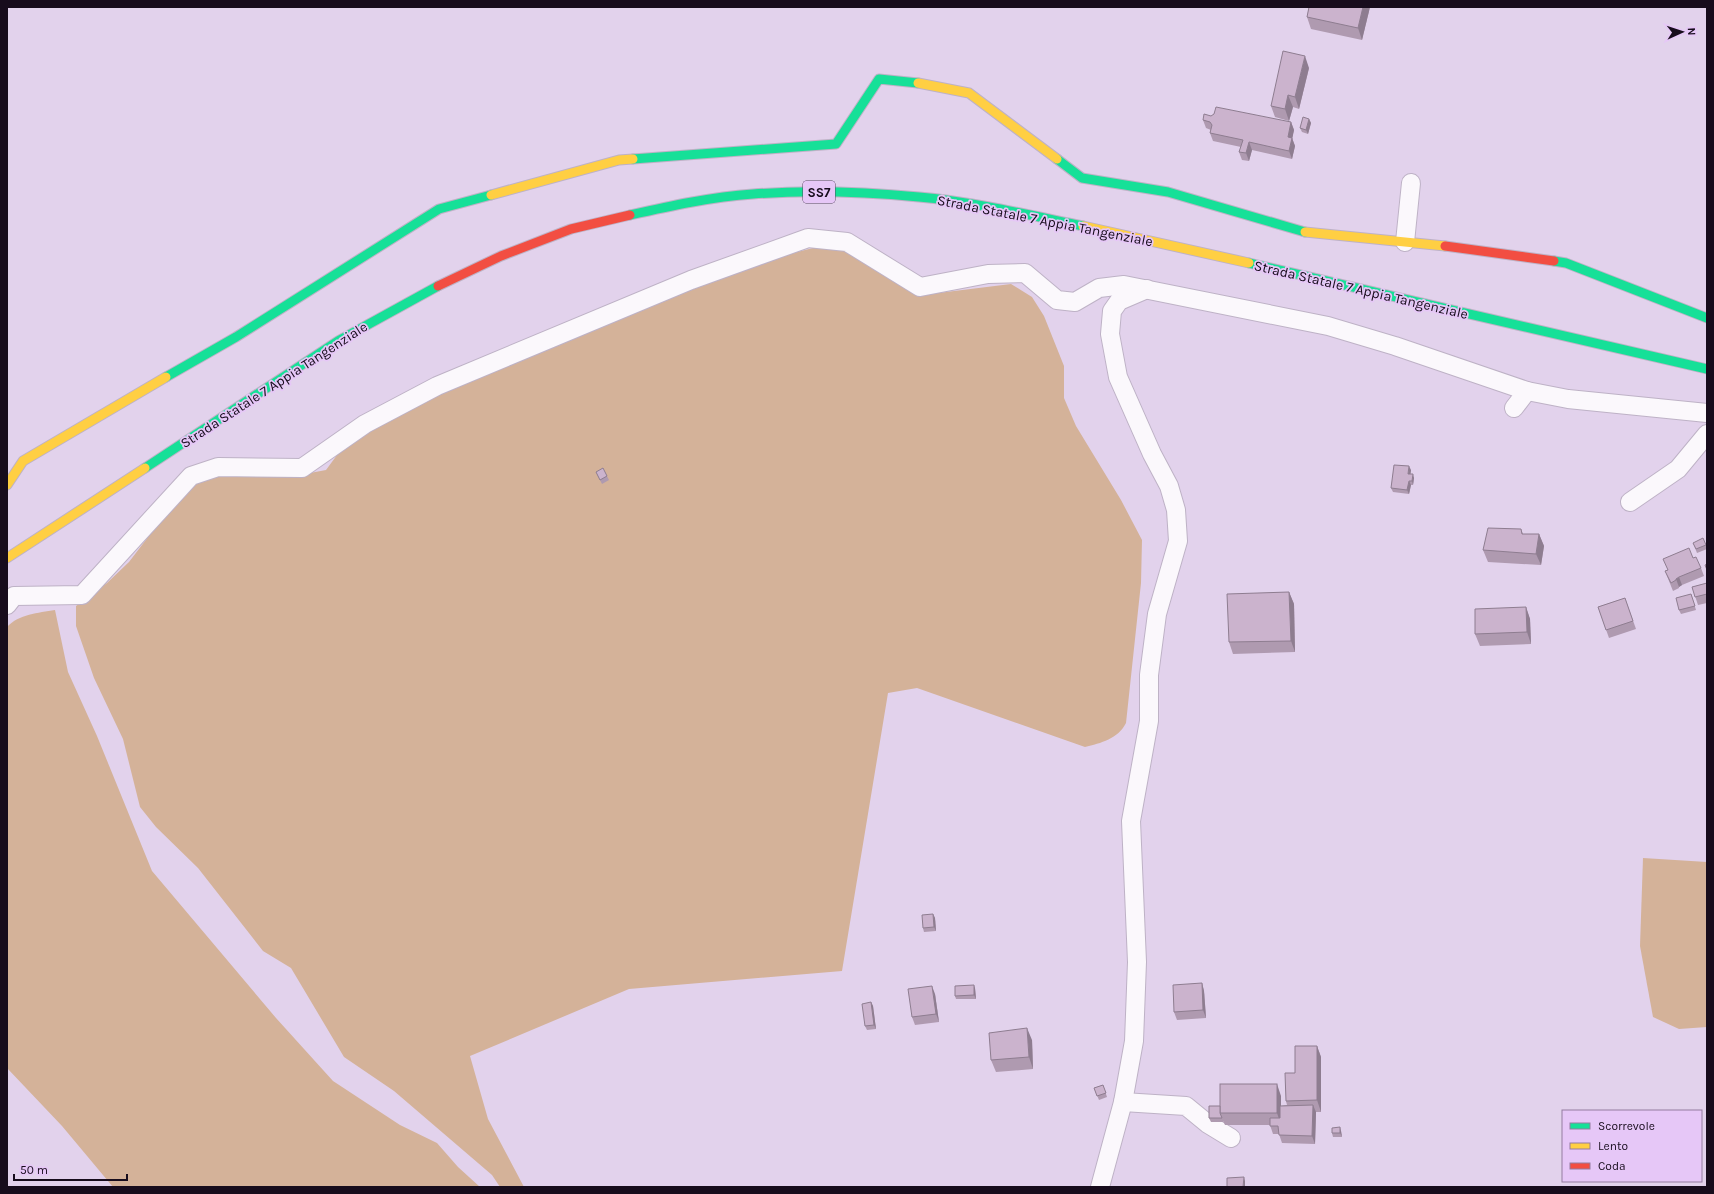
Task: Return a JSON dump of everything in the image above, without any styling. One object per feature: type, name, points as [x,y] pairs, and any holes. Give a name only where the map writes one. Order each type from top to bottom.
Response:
[{"type":"main road","points":[[7,485],[23,461],[236,337],[439,209],[619,160],[836,144],[879,79],[922,83],[969,93],[1082,178],[1168,192],[1270,217],[1302,232],[1405,242],[1566,263],[1707,318]]},
{"type":"main road","name":"Strada Statale 7 Appia Tangenziale","points":[[7,558],[338,341],[443,283],[502,256],[571,229],[680,204],[752,194],[825,192],[911,197],[995,208],[1105,230],[1220,258],[1707,369]]},
{"type":"street","points":[[1405,242],[1411,183]]},
{"type":"street","points":[[7,605],[14,596],[82,595],[191,476],[218,467],[302,468],[365,424],[437,386],[691,280],[808,238],[847,242],[920,287],[988,274],[1025,273],[1057,300],[1075,302],[1099,288],[1124,285],[1328,326],[1395,346],[1527,391],[1568,399],[1707,413]]},
{"type":"street","points":[[1100,1187],[1123,1102],[1142,984],[1137,962],[1131,821],[1149,721],[1149,675],[1157,614],[1178,541],[1176,510],[1170,486],[1152,454],[1118,377],[1110,334],[1112,311],[1119,301],[1147,289]]},
{"type":"street","points":[[1514,408],[1527,391]]},
{"type":"street","points":[[1630,502],[1678,469],[1707,434]]},
{"type":"street","points":[[1123,1102],[1186,1106],[1208,1124],[1231,1138]]},
{"type":"shaded area","points":[[839,246],[930,294],[1011,284],[1032,297],[1044,316],[1064,366],[1064,398],[1076,426],[1121,500],[1142,540],[1141,583],[1126,723],[1114,737],[1085,747],[917,688],[888,693],[842,971],[629,989],[470,1056],[488,1119],[524,1187],[500,1187],[492,1175],[394,1091],[344,1057],[291,968],[263,951],[198,868],[156,827],[140,807],[123,739],[94,678],[76,626],[76,606],[107,583],[129,562],[184,490],[206,476],[310,473],[326,470],[340,451],[408,404],[687,288],[769,259],[817,247]]},
{"type":"shaded area","points":[[55,610],[68,672],[97,736],[152,871],[276,1018],[333,1081],[400,1125],[437,1143],[458,1167],[480,1187],[113,1187],[62,1126],[7,1068],[7,627],[17,619],[36,613]]},
{"type":"shaded area","points":[[1643,858],[1707,862],[1707,1027],[1679,1029],[1653,1017],[1640,946]]},
{"type":"building","points":[[1309,7],[1363,7],[1358,28],[1307,17]]},
{"type":"building","points":[[1283,51],[1305,56],[1295,97],[1288,95],[1285,109],[1271,106]]},
{"type":"building","points":[[1216,107],[1291,122],[1288,137],[1292,138],[1289,151],[1249,142],[1246,153],[1239,152],[1243,140],[1210,133],[1212,125],[1210,122],[1203,120],[1204,114],[1211,116],[1214,114]]},
{"type":"building","points":[[1303,117],[1309,119],[1306,130],[1300,128]]},
{"type":"building","points":[[1394,465],[1409,466],[1408,474],[1413,474],[1412,481],[1409,481],[1407,490],[1391,488]]},
{"type":"building","points":[[603,468],[607,476],[600,480],[596,472]]},
{"type":"building","points":[[1488,528],[1521,529],[1522,534],[1539,534],[1536,554],[1483,550]]},
{"type":"building","points":[[1703,538],[1706,545],[1696,549],[1693,543]]},
{"type":"building","points":[[1689,548],[1693,558],[1696,557],[1701,568],[1679,577],[1671,583],[1665,571],[1668,570],[1663,559]]},
{"type":"building","points":[[1707,583],[1707,594],[1695,597],[1692,587]]},
{"type":"building","points":[[1289,592],[1291,641],[1229,642],[1227,594]]},
{"type":"building","points":[[1691,594],[1695,606],[1679,610],[1676,598]]},
{"type":"building","points":[[1625,598],[1633,621],[1606,630],[1598,607]]},
{"type":"building","points":[[1526,607],[1527,632],[1475,634],[1475,609]]},
{"type":"building","points":[[933,914],[934,927],[923,928],[922,915]]},
{"type":"building","points":[[1202,983],[1203,1010],[1174,1012],[1173,985]]},
{"type":"building","points":[[974,985],[974,995],[955,996],[955,986]]},
{"type":"building","points":[[932,986],[936,1014],[912,1017],[908,989]]},
{"type":"building","points":[[871,1002],[874,1025],[865,1026],[862,1004]]},
{"type":"building","points":[[1027,1028],[1029,1057],[991,1060],[989,1033]]},
{"type":"building","points":[[1295,1046],[1317,1046],[1317,1100],[1286,1101],[1285,1073],[1295,1073]]},
{"type":"building","points":[[1220,1084],[1277,1084],[1277,1113],[1220,1113]]},
{"type":"building","points":[[1103,1085],[1106,1093],[1097,1096],[1094,1088]]},
{"type":"building","points":[[1313,1105],[1312,1136],[1279,1135],[1278,1126],[1270,1126],[1270,1118],[1280,1118],[1280,1106]]},
{"type":"building","points":[[1209,1106],[1220,1106],[1222,1118],[1209,1118]]},
{"type":"building","points":[[1340,1127],[1340,1133],[1332,1133],[1332,1128]]},
{"type":"building","points":[[1244,1177],[1243,1187],[1227,1187],[1227,1178]]},
{"type":"traffic: fast","points":[[633,159],[836,144],[879,79],[918,83]]},
{"type":"traffic: fast","points":[[1057,159],[1082,178],[1168,192],[1305,232]]},
{"type":"traffic: fast","points":[[630,215],[691,202],[737,195],[794,192],[836,192],[940,199],[1001,209],[1083,226]]},
{"type":"traffic: fast","points":[[166,377],[236,337],[439,209],[491,195]]},
{"type":"traffic: fast","points":[[1554,261],[1566,263],[1707,318]]},
{"type":"traffic: fast","points":[[1249,263],[1707,369]]},
{"type":"traffic: fast","points":[[145,468],[338,341],[438,286]]},
{"type":"traffic: slow","points":[[918,83],[969,93],[1057,159]]},
{"type":"traffic: slow","points":[[491,195],[619,160],[633,159]]},
{"type":"traffic: slow","points":[[1083,226],[1249,263]]},
{"type":"traffic: slow","points":[[1305,232],[1445,246]]},
{"type":"traffic: slow","points":[[7,485],[23,461],[166,377]]},
{"type":"traffic: slow","points":[[7,558],[145,468]]},
{"type":"traffic: jam","points":[[438,286],[501,256],[571,229],[630,215]]},
{"type":"traffic: jam","points":[[1445,246],[1554,261]]}]
